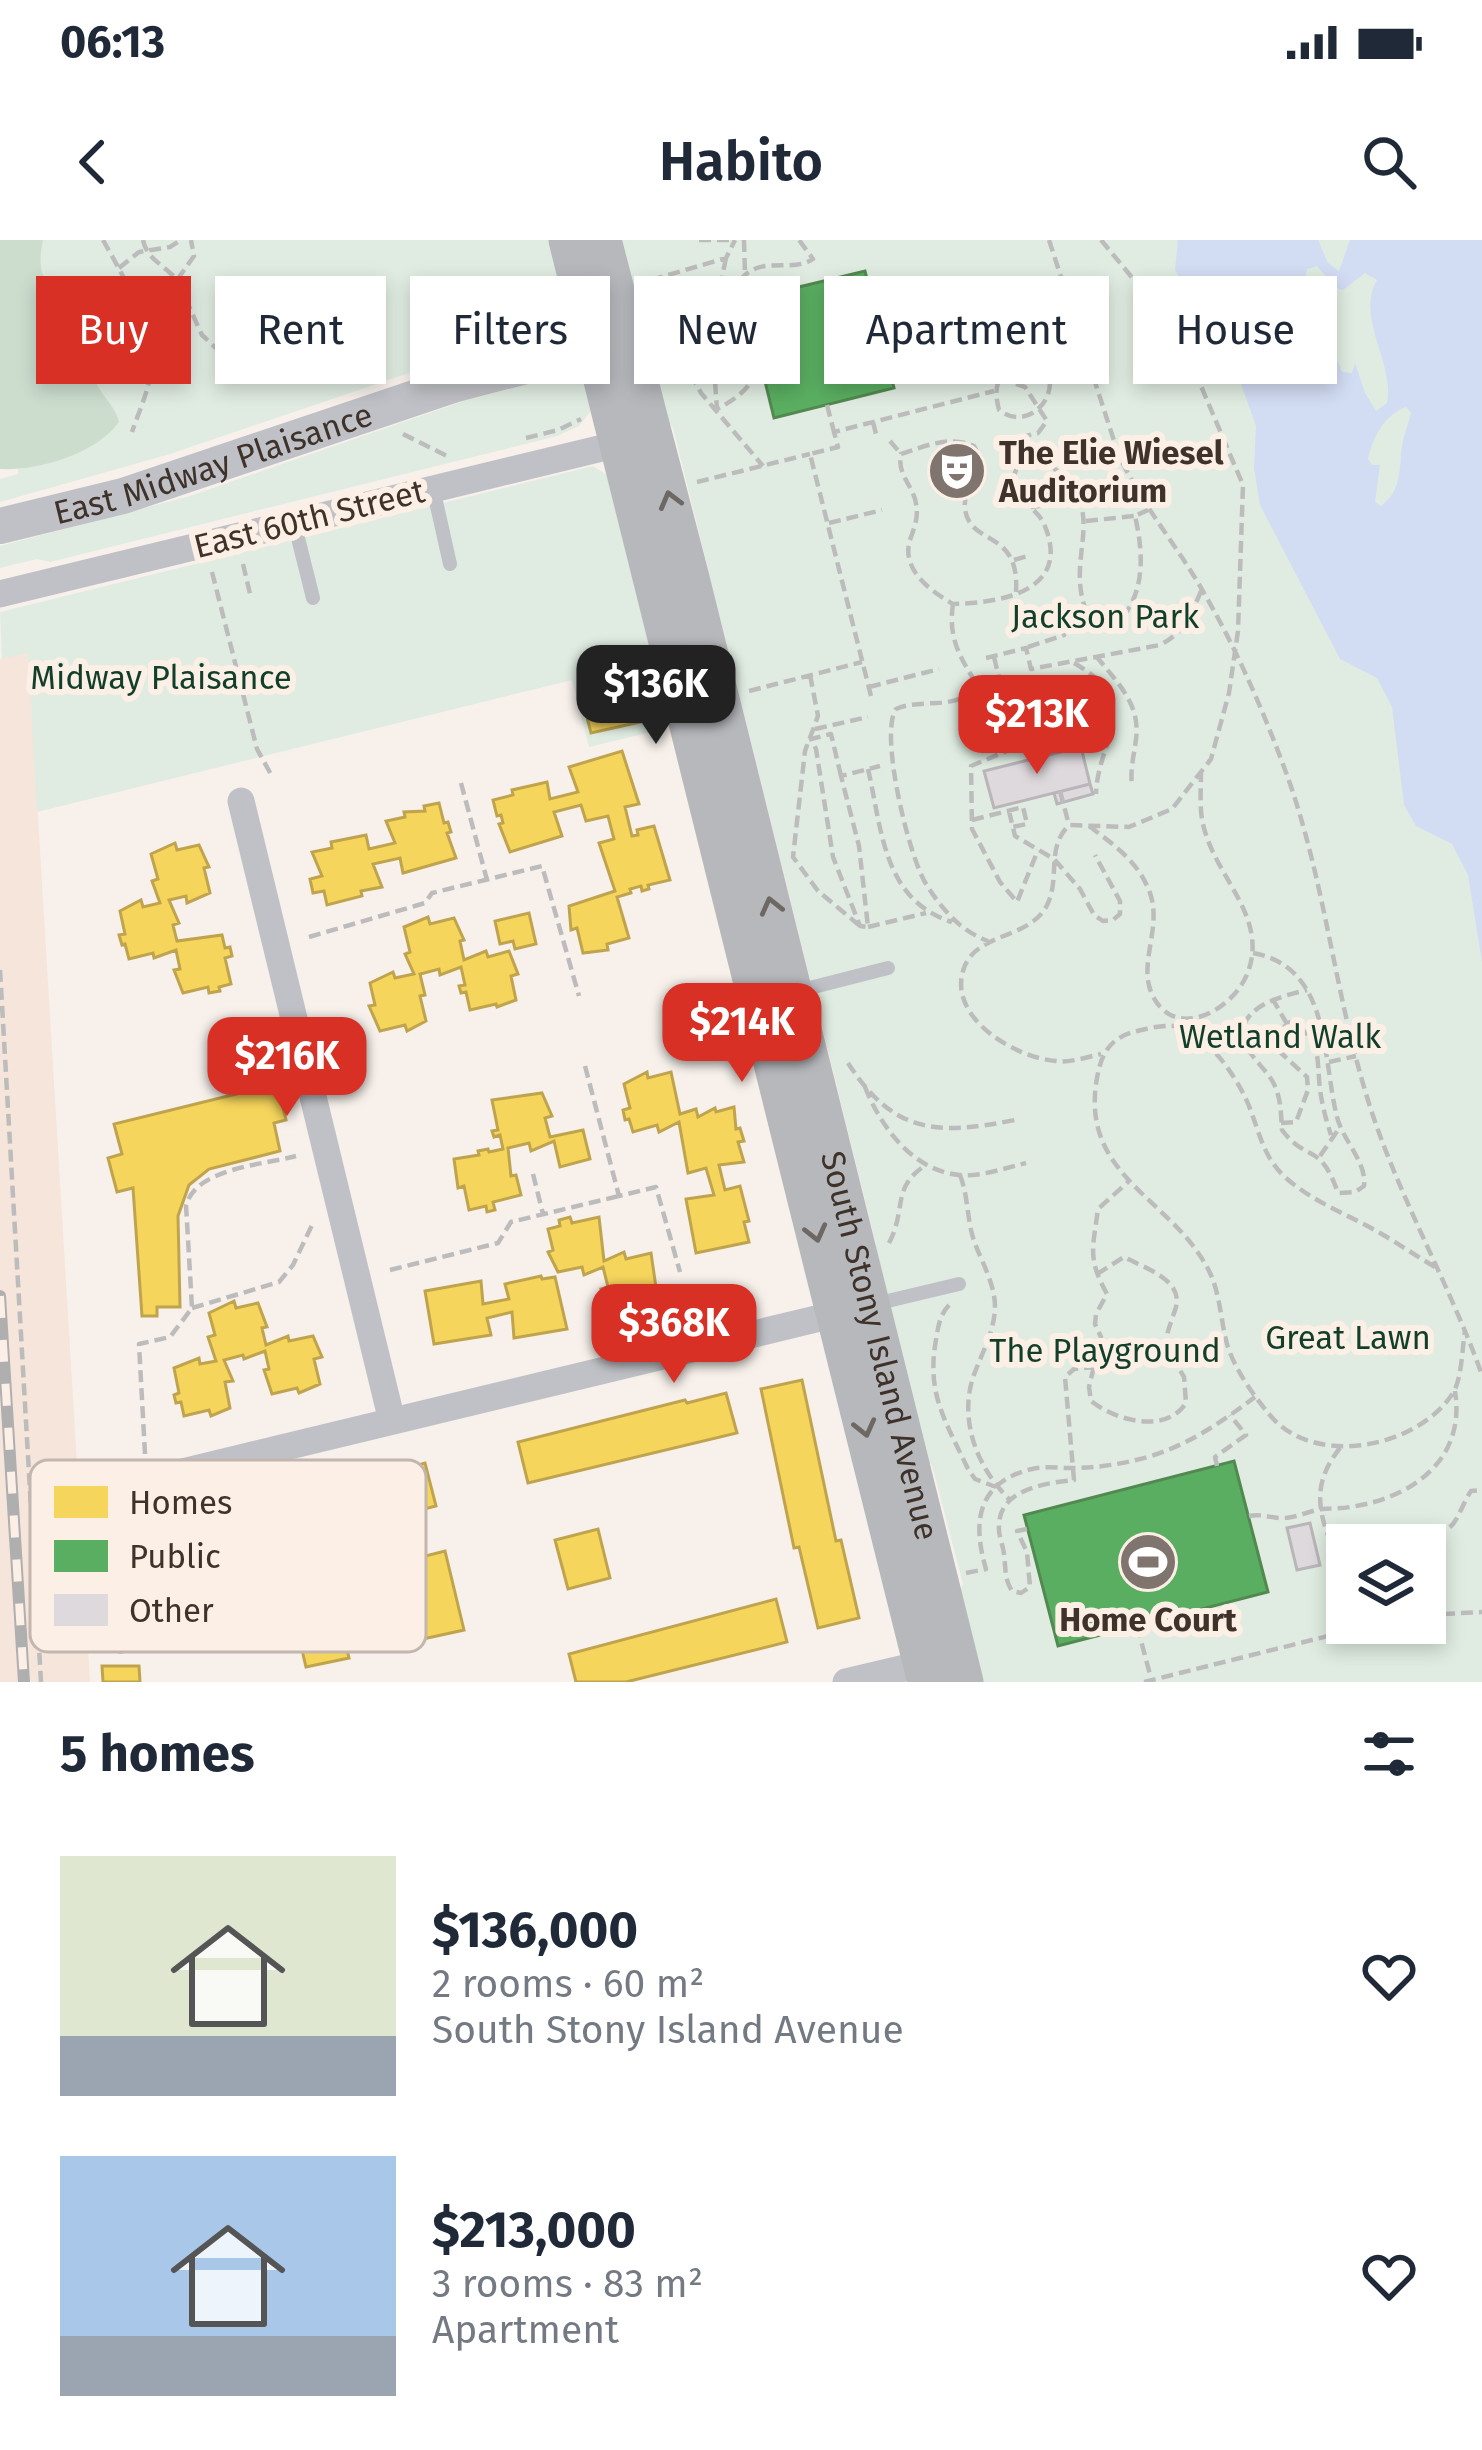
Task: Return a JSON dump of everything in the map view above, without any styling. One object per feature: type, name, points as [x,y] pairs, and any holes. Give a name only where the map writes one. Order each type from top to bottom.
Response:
[{"type":"main road","name":"South Stony Island Avenue","points":[[568,240],[629,339],[619,444],[776,996]]},
{"type":"main road","name":"South Stony Island Avenue","points":[[602,240],[629,339],[776,996],[943,1671]]},
{"type":"street","name":"East Midway Plaisance","points":[[0,526],[164,484],[414,398],[629,339]]},
{"type":"street","name":"East 60th Street","points":[[0,594],[619,444]]},
{"type":"street","points":[[242,801],[392,1421]]},
{"type":"street","points":[[230,1460],[853,1310]]},
{"type":"street","points":[[846,1682],[943,1671]]},
{"type":"lane","points":[[433,488],[450,564]]},
{"type":"lane","points":[[294,522],[313,598]]},
{"type":"lane","points":[[776,996],[888,968]]},
{"type":"lane","points":[[853,1310],[958,1284]]},
{"type":"path","points":[[143,240],[145,250],[173,276]]},
{"type":"path","points":[[119,268],[145,250],[170,247],[181,240]]},
{"type":"path","points":[[180,276],[194,256],[191,240]]},
{"type":"path","points":[[699,240],[735,240],[726,258],[711,328],[717,409]]},
{"type":"path","points":[[744,240],[745,274]]},
{"type":"path","points":[[717,409],[751,387],[752,358],[730,305],[735,287],[745,274],[767,265],[805,264],[813,259],[799,240]]},
{"type":"path","points":[[1049,240],[1060,276]]},
{"type":"path","points":[[1069,825],[1112,829],[1150,821],[1172,809],[1201,773],[1217,737],[1236,652],[1243,485],[1179,334],[1101,240]]},
{"type":"path","points":[[106,241],[122,276]]},
{"type":"path","points":[[665,276],[726,258]]},
{"type":"path","points":[[191,316],[215,347]]},
{"type":"path","points":[[629,339],[675,344],[701,393],[763,466]]},
{"type":"path","points":[[133,432],[148,384]]},
{"type":"path","points":[[996,384],[999,410],[1008,418],[1021,418],[1042,408],[1052,393],[1051,384]]},
{"type":"path","points":[[1007,449],[1005,442],[1038,434],[1045,427],[1042,408],[1016,384]]},
{"type":"path","points":[[1095,384],[1132,485],[1202,589],[1236,652],[1285,769],[1310,845],[1356,1056],[1390,1166],[1482,1375]]},
{"type":"path","points":[[834,432],[994,391]]},
{"type":"path","points":[[697,482],[838,447],[827,405]]},
{"type":"path","points":[[514,441],[581,421]]},
{"type":"path","points":[[873,422],[877,438]]},
{"type":"path","points":[[393,428],[447,458],[469,453]]},
{"type":"path","points":[[890,441],[901,454]]},
{"type":"path","points":[[901,454],[944,441],[974,446],[980,465],[964,504],[967,515],[975,528],[1001,543],[1013,560],[1016,592]]},
{"type":"path","points":[[811,454],[871,696]]},
{"type":"path","points":[[901,454],[898,464],[915,500],[918,523],[908,542],[915,576],[952,604],[999,600],[1039,585],[1048,570],[1044,524],[1016,494],[1013,477],[1020,461],[1035,456],[1054,466],[1081,501],[1085,521],[1079,581],[1082,603],[1089,617],[1103,624],[1121,619],[1138,592],[1141,543],[1135,516]]},
{"type":"path","points":[[1031,507],[1081,501]]},
{"type":"path","points":[[1085,521],[1135,516],[1151,509]]},
{"type":"path","points":[[828,524],[882,510]]},
{"type":"path","points":[[1013,560],[1031,555]]},
{"type":"path","points":[[243,564],[250,598]]},
{"type":"path","points":[[212,572],[257,749],[273,778]]},
{"type":"path","points":[[1026,648],[1031,669],[1160,645],[1175,638],[1187,624],[1202,589]]},
{"type":"path","points":[[952,604],[953,640],[976,683]]},
{"type":"path","points":[[1004,698],[990,657],[1064,635],[1056,606],[1035,611]]},
{"type":"path","points":[[1096,656],[1133,705],[1137,733],[1132,786]]},
{"type":"path","points":[[749,691],[862,662]]},
{"type":"path","points":[[1071,662],[1099,682],[1112,712],[1113,730],[1096,794]]},
{"type":"path","points":[[869,687],[940,669]]},
{"type":"path","points":[[810,675],[818,716],[798,796],[794,857],[818,891],[864,927],[926,914],[960,924]]},
{"type":"path","points":[[976,683],[992,683]]},
{"type":"path","points":[[976,683],[964,699],[906,704],[892,715],[890,739],[922,879],[949,916],[990,942]]},
{"type":"path","points":[[879,706],[892,715]]},
{"type":"path","points":[[814,729],[868,716]]},
{"type":"path","points":[[811,739],[831,734],[860,846],[864,927]]},
{"type":"path","points":[[811,739],[833,857],[864,927]]},
{"type":"path","points":[[1031,741],[971,766],[972,829],[1017,902],[1038,850]]},
{"type":"path","points":[[841,776],[880,766]]},
{"type":"path","points":[[868,769],[898,884],[926,914]]},
{"type":"path","points":[[1087,824],[1131,859],[1149,891],[1156,923],[1148,977],[1151,993],[1161,1008],[1187,1019],[1206,1018],[1235,995],[1253,953],[1246,911],[1218,865],[1202,825],[1201,773]]},
{"type":"path","points":[[461,783],[487,880]]},
{"type":"path","points":[[1060,791],[1069,825],[1055,845],[1047,905],[1019,932],[972,952],[961,983],[964,1000],[988,1033],[1016,1052],[1058,1062],[1101,1054],[1121,1036],[1155,1026],[1184,1028],[1208,1047],[1248,1103],[1262,1149],[1285,1177],[1435,1267]]},
{"type":"path","points":[[973,820],[1023,807],[1027,824],[1012,827]]},
{"type":"path","points":[[1009,811],[1015,836],[1054,859],[1094,916],[1114,920],[1120,914],[1120,902],[1095,855]]},
{"type":"path","points":[[309,937],[424,903],[433,893],[542,866],[578,996]]},
{"type":"path","points":[[1253,953],[1288,964],[1307,989],[1327,1044],[1340,1127],[1365,1172],[1364,1186],[1338,1193]]},
{"type":"path","points":[[0,970],[30,1491]]},
{"type":"path","points":[[1307,989],[1272,998],[1246,1021],[1244,1034],[1248,1050],[1273,1081],[1288,1139],[1329,1166],[1338,1210]]},
{"type":"path","points":[[1272,998],[1287,1024],[1307,1031],[1316,1042],[1331,1135]]},
{"type":"path","points":[[1184,1028],[1187,1019]]},
{"type":"path","points":[[1282,1123],[1296,1122],[1307,1083],[1307,1077],[1280,1052],[1279,1031],[1287,1024]]},
{"type":"path","points":[[1208,1047],[1244,1034]]},
{"type":"path","points":[[1101,1054],[1095,1118],[1103,1147],[1128,1182],[1186,1238],[1211,1275],[1228,1349],[1271,1418],[1294,1434],[1340,1448],[1384,1441],[1421,1425],[1455,1390]]},
{"type":"path","points":[[1329,1062],[1356,1056]]},
{"type":"path","points":[[848,1063],[865,1087],[895,1114],[926,1127],[972,1129],[1015,1120]]},
{"type":"path","points":[[585,1066],[620,1196]]},
{"type":"path","points":[[1307,1083],[1330,1077]]},
{"type":"path","points":[[865,1087],[876,1114],[898,1142],[926,1165],[960,1175],[1026,1163]]},
{"type":"path","points":[[1320,1156],[1340,1127]]},
{"type":"path","points":[[192,1308],[190,1192],[203,1180],[296,1156]]},
{"type":"path","points":[[889,1243],[901,1221],[902,1189],[909,1175],[926,1165]]},
{"type":"path","points":[[533,1174],[543,1214]]},
{"type":"path","points":[[960,1175],[972,1236],[986,1263],[995,1309],[987,1353],[969,1396],[974,1448],[1010,1500]]},
{"type":"path","points":[[1097,1274],[1124,1257],[1175,1289],[1165,1345],[1184,1378],[1183,1408],[1165,1420],[1129,1420],[1091,1401],[1089,1387],[1101,1337],[1096,1313],[1107,1294],[1097,1274],[1092,1264],[1097,1209],[1128,1182]]},
{"type":"path","points":[[390,1270],[498,1243],[511,1222],[656,1187],[680,1272]]},
{"type":"path","points":[[145,1457],[139,1344],[170,1337],[192,1308],[279,1282],[293,1265],[313,1222]]},
{"type":"path","points":[[954,1300],[941,1314],[931,1379],[938,1406],[968,1469],[975,1479],[996,1486]]},
{"type":"path","points":[[1249,1516],[1282,1519],[1353,1507],[1425,1478],[1454,1441],[1459,1413],[1455,1390],[1465,1328]]},
{"type":"path","points":[[1028,1528],[1017,1531],[1027,1552],[1030,1587],[1021,1594],[1012,1591],[1004,1568],[998,1521],[1010,1500],[1040,1484],[1074,1480],[1065,1377],[1094,1366]]},
{"type":"path","points":[[986,1569],[978,1518],[996,1486],[1032,1468],[1108,1466],[1153,1456],[1201,1434],[1257,1395]]},
{"type":"path","points":[[1217,1466],[1215,1457],[1246,1435],[1230,1415]]},
{"type":"path","points":[[1326,1524],[1318,1487],[1321,1474],[1340,1448]]},
{"type":"path","points":[[1446,1528],[1454,1523],[1471,1491],[1482,1490]]},
{"type":"path","points":[[1296,1516],[1298,1526]]},
{"type":"path","points":[[1001,1545],[1021,1540]]},
{"type":"path","points":[[967,1573],[1004,1568]]},
{"type":"path","points":[[1446,1614],[1482,1612]]},
{"type":"path","points":[[1138,1626],[1148,1681],[1326,1633]]},
{"type":"path","points":[[39,1652],[41,1682]]},
{"type":"shaded area","points":[[28,652],[77,1460],[30,1460],[30,1652],[88,1652],[90,1682],[0,1682],[0,659]]},
{"type":"green space","points":[[0,240],[43,240],[44,276],[36,276],[36,384],[97,384],[119,422],[81,451],[48,463],[0,469]]},
{"type":"green space","points":[[3,240],[556,240],[564,276],[410,276],[410,373],[386,381],[386,276],[215,276],[215,384],[376,384],[170,454],[0,502],[0,479],[18,474]]},
{"type":"green space","name":"Jackson Park","points":[[619,240],[1482,240],[1482,1682],[976,1682],[955,1600],[963,1584],[932,1465],[921,1455],[872,1260],[876,1244],[673,428],[653,384],[800,384],[800,276],[634,276],[634,303]]},
{"type":"green space","name":"Midway Plaisance","points":[[527,384],[586,384],[594,407],[579,426],[557,436],[50,562],[37,559],[0,568],[0,546],[190,496],[464,401]]},
{"type":"green space","name":"Midway Plaisance","points":[[593,466],[607,475],[653,660],[639,664],[655,731],[589,747],[572,680],[37,812],[28,653],[2,659],[0,612]]},
{"type":"water","points":[[1178,240],[1318,240],[1328,263],[1339,271],[1350,240],[1482,240],[1482,962],[1468,875],[1452,844],[1416,826],[1404,805],[1392,707],[1377,678],[1340,659],[1260,505],[1254,468],[1256,426],[1241,384],[1337,384],[1337,359],[1342,372],[1352,373],[1355,363],[1376,411],[1387,403],[1386,372],[1370,310],[1377,280],[1365,273],[1343,290],[1337,288],[1337,276],[1326,276],[1317,266],[1307,269],[1306,276],[1178,276]],"holes":[[[1406,407],[1411,413],[1397,482],[1381,506],[1375,502],[1380,465],[1368,459],[1373,443],[1391,415]]]},
{"type":"building: Homes","points":[[632,690],[640,722],[591,733],[583,702]]},
{"type":"building: Homes","points":[[622,751],[639,804],[625,807],[632,836],[654,826],[670,880],[642,891],[641,886],[630,889],[631,893],[617,897],[629,938],[607,944],[608,950],[583,953],[577,928],[571,930],[569,906],[615,891],[599,843],[614,839],[608,816],[586,821],[581,805],[554,812],[562,836],[510,852],[493,800],[547,782],[550,799],[578,792],[569,767]]},
{"type":"building: Homes","points":[[439,803],[456,858],[403,873],[400,858],[373,864],[382,887],[327,905],[324,891],[313,893],[310,879],[322,876],[312,852],[332,848],[331,842],[366,835],[369,849],[395,843],[386,821]]},
{"type":"building: Homes","points":[[175,843],[177,850],[199,845],[209,867],[204,868],[210,893],[187,903],[186,896],[169,900],[179,923],[173,925],[177,941],[222,935],[232,956],[225,958],[231,984],[219,987],[220,991],[209,993],[208,987],[183,993],[174,970],[180,969],[176,950],[154,958],[153,953],[129,959],[122,945],[119,935],[125,934],[120,911],[141,900],[143,907],[160,903],[152,881],[158,879],[151,854]]},
{"type":"building: Homes","points":[[529,913],[536,944],[515,949],[513,941],[500,944],[495,921]]},
{"type":"building: Homes","points":[[428,917],[430,924],[454,918],[464,940],[460,941],[464,960],[486,951],[488,957],[509,951],[518,974],[511,976],[516,1000],[470,1010],[466,992],[461,993],[459,986],[465,985],[461,967],[440,975],[439,969],[420,974],[426,1021],[407,1031],[405,1025],[380,1031],[369,1006],[375,1005],[370,983],[393,972],[395,978],[414,974],[405,954],[410,952],[404,927]]},
{"type":"building: Homes","points":[[647,1072],[648,1078],[671,1072],[680,1114],[696,1109],[698,1117],[715,1108],[716,1112],[734,1107],[736,1129],[740,1128],[744,1141],[738,1142],[744,1162],[719,1165],[725,1190],[740,1186],[749,1242],[696,1253],[686,1199],[714,1195],[706,1168],[688,1173],[679,1122],[659,1132],[657,1125],[633,1132],[629,1119],[625,1120],[623,1110],[630,1108],[624,1084]]},
{"type":"building: Homes","points":[[277,1084],[286,1120],[274,1123],[280,1151],[209,1169],[189,1185],[178,1216],[180,1307],[157,1307],[157,1316],[142,1316],[133,1188],[117,1192],[108,1158],[122,1154],[114,1124]]},
{"type":"building: Homes","points":[[542,1093],[552,1116],[545,1118],[550,1137],[583,1130],[590,1159],[560,1167],[554,1141],[531,1151],[529,1143],[508,1148],[511,1176],[516,1175],[521,1195],[493,1202],[495,1210],[487,1212],[486,1206],[469,1210],[464,1186],[458,1188],[454,1159],[503,1149],[500,1135],[494,1137],[492,1131],[498,1130],[492,1100]]},
{"type":"building: Homes","points":[[570,1217],[572,1223],[599,1217],[604,1261],[624,1252],[626,1259],[651,1253],[658,1301],[637,1311],[636,1304],[610,1310],[601,1289],[608,1287],[603,1267],[584,1275],[582,1267],[558,1272],[548,1252],[553,1250],[548,1229]]},
{"type":"building: Homes","points":[[555,1277],[567,1329],[514,1338],[512,1312],[487,1318],[491,1335],[434,1344],[425,1291],[481,1281],[483,1304],[509,1299],[505,1284]]},
{"type":"building: Homes","points":[[234,1301],[236,1308],[258,1303],[267,1327],[262,1328],[266,1345],[288,1336],[289,1341],[313,1336],[322,1357],[314,1359],[320,1384],[299,1393],[297,1388],[272,1394],[264,1370],[269,1369],[265,1351],[244,1359],[243,1355],[224,1360],[233,1381],[225,1382],[230,1408],[211,1416],[209,1410],[184,1416],[174,1395],[179,1393],[174,1368],[199,1358],[200,1364],[216,1361],[208,1337],[215,1335],[209,1313]]},
{"type":"building: Homes","points":[[802,1380],[836,1541],[841,1540],[859,1618],[818,1628],[799,1547],[794,1548],[761,1389]]},
{"type":"building: Homes","points":[[726,1393],[737,1433],[528,1483],[518,1442]]},
{"type":"building: Homes","points":[[426,1467],[436,1506],[426,1509]]},
{"type":"building: Homes","points":[[598,1529],[610,1578],[568,1589],[555,1540]]},
{"type":"building: Homes","points":[[445,1551],[464,1630],[426,1638],[426,1556]]},
{"type":"building: Homes","points":[[776,1599],[787,1642],[626,1682],[576,1682],[569,1654]]},
{"type":"building: Homes","points":[[302,1652],[348,1652],[349,1658],[306,1667]]},
{"type":"building: Homes","points":[[102,1666],[139,1666],[140,1682],[103,1682]]},
{"type":"building: Public","points":[[824,281],[824,384],[893,384],[894,388],[774,418],[766,384],[800,384],[800,287]]},
{"type":"building: Public","name":"Home Court","points":[[1234,1461],[1268,1592],[1058,1646],[1024,1515]]},
{"type":"building: Other","points":[[1081,747],[1090,784],[994,808],[984,771]]},
{"type":"building: Other","points":[[1090,784],[1093,794],[1057,804],[1054,793]]},
{"type":"building: Other","points":[[1310,1523],[1320,1565],[1297,1570],[1287,1528]]},
{"type":"railway","points":[[0,1296],[24,1682]]},
{"type":"place","name":"The Elie Wiesel Auditorium","points":[[957,471]]},
{"type":"place","name":"Home Court","points":[[1148,1562]]},
{"type":"park label","name":"Wetland Walk","points":[[1280,1036]]},
{"type":"park label","name":"Great Lawn","points":[[1348,1337]]},
{"type":"park label","name":"The Playground","points":[[1105,1350]]}]
